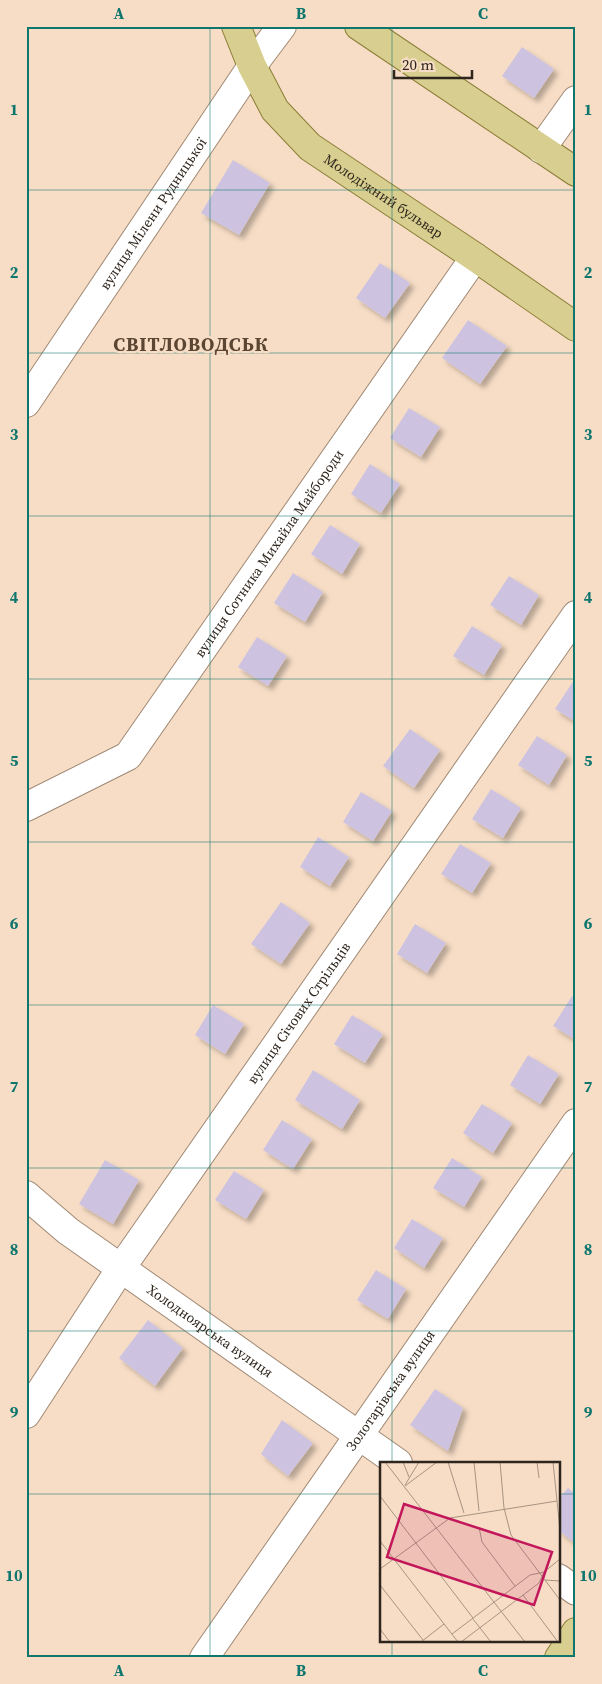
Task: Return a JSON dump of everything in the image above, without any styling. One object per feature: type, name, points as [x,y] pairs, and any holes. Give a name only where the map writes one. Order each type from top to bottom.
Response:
[{"type":"main road","name":"Молодіжний бульвар","points":[[236,26],[252,66],[275,110],[310,147],[576,327]]},
{"type":"main road","points":[[359,26],[576,172]]},
{"type":"main road","points":[[559,1658],[576,1632]]},
{"type":"street","name":"вулиця Мілени Рудницької","points":[[26,403],[252,66],[282,26]]},
{"type":"street","points":[[541,149],[576,100]]},
{"type":"street","name":"вулиця Сотника Михайла Майбороди","points":[[26,807],[128,756],[475,257]]},
{"type":"street","name":"вулиця Січових Стрільців","points":[[26,1414],[121,1268],[576,615]]},
{"type":"street","name":"Золотарівська вулиця","points":[[204,1658],[576,1123]]},
{"type":"street","name":"Холодноярська вулиця","points":[[26,1195],[68,1231],[397,1462]]},
{"type":"street","points":[[560,1579],[576,1590]]},
{"type":"building","points":[[522,47],[554,69],[534,98],[502,76]]},
{"type":"building","points":[[233,160],[270,183],[239,235],[201,213]]},
{"type":"building","points":[[380,263],[410,283],[385,318],[356,298]]},
{"type":"building","points":[[468,320],[507,346],[480,384],[442,358]]},
{"type":"building","points":[[409,408],[440,427],[421,457],[390,438]]},
{"type":"building","points":[[370,464],[400,484],[381,513],[351,494]]},
{"type":"building","points":[[330,525],[360,544],[342,574],[311,554]]},
{"type":"building","points":[[293,573],[323,592],[305,622],[274,603]]},
{"type":"building","points":[[509,576],[539,595],[521,625],[490,605]]},
{"type":"building","points":[[472,626],[502,645],[484,675],[453,656]]},
{"type":"building","points":[[257,637],[287,656],[268,686],[238,667]]},
{"type":"building","points":[[574,680],[576,681],[576,722],[555,709]]},
{"type":"building","points":[[410,729],[440,750],[414,788],[383,766]]},
{"type":"building","points":[[537,736],[567,755],[549,785],[518,765]]},
{"type":"building","points":[[491,789],[521,808],[503,838],[472,819]]},
{"type":"building","points":[[361,792],[392,811],[373,841],[343,822]]},
{"type":"building","points":[[318,837],[349,857],[330,886],[300,867]]},
{"type":"building","points":[[460,844],[491,863],[472,893],[441,874]]},
{"type":"building","points":[[281,902],[310,923],[281,964],[251,944]]},
{"type":"building","points":[[415,924],[446,943],[427,973],[397,954]]},
{"type":"building","points":[[572,996],[576,999],[576,1040],[553,1026]]},
{"type":"building","points":[[213,1005],[244,1024],[225,1054],[195,1035]]},
{"type":"building","points":[[352,1015],[383,1034],[365,1063],[334,1044]]},
{"type":"building","points":[[528,1055],[559,1074],[540,1104],[510,1085]]},
{"type":"building","points":[[313,1070],[360,1100],[342,1129],[295,1100]]},
{"type":"building","points":[[482,1104],[512,1123],[493,1153],[463,1133]]},
{"type":"building","points":[[282,1120],[312,1139],[293,1169],[263,1150]]},
{"type":"building","points":[[452,1158],[482,1177],[464,1207],[433,1188]]},
{"type":"building","points":[[105,1160],[139,1180],[113,1224],[79,1204]]},
{"type":"building","points":[[234,1171],[264,1190],[246,1219],[215,1200]]},
{"type":"building","points":[[412,1219],[443,1238],[424,1268],[394,1248]]},
{"type":"building","points":[[376,1270],[406,1289],[388,1319],[357,1300]]},
{"type":"building","points":[[148,1320],[183,1348],[155,1386],[119,1358]]},
{"type":"building","points":[[435,1389],[463,1408],[448,1451],[410,1425]]},
{"type":"building","points":[[282,1420],[313,1443],[288,1476],[261,1454]]},
{"type":"building","points":[[568,1488],[576,1494],[576,1544],[560,1532],[560,1497]]},
{"type":"district","name":"СВІТЛОВОДСЬК","points":[[191,344]]}]
